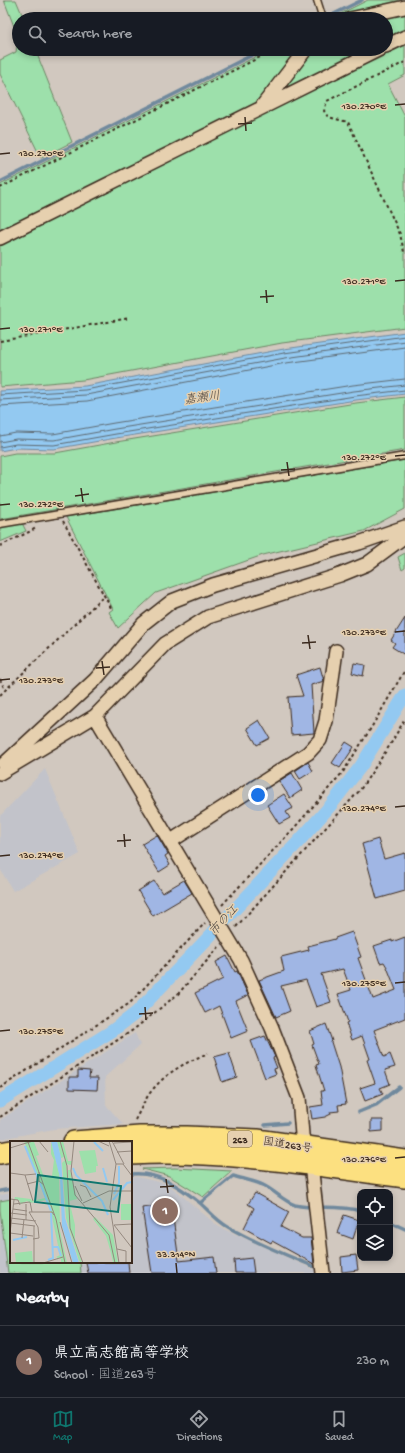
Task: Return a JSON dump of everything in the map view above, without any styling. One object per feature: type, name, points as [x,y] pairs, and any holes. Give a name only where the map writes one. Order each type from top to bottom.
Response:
[{"type":"highway","name":"国道263号","points":[[87,1141],[140,1137],[187,1137],[257,1140],[307,1156],[405,1178]]},
{"type":"highway","points":[[0,1153],[10,1151]]},
{"type":"highway","name":"国道263号","points":[[132,1154],[157,1152],[307,1156],[405,1161]]},
{"type":"highway","points":[[0,1168],[10,1166]]},
{"type":"street","points":[[382,12],[405,7]]},
{"type":"street","points":[[393,42],[405,36]]},
{"type":"street","points":[[261,108],[301,56]]},
{"type":"street","points":[[0,238],[366,56]]},
{"type":"street","points":[[0,768],[95,680],[144,623],[172,601],[213,585],[359,544],[405,527]]},
{"type":"street","points":[[0,773],[95,716],[165,644],[208,617],[340,575],[367,564],[405,536]]},
{"type":"street","points":[[171,841],[308,753],[320,740],[326,721],[336,650]]},
{"type":"street","points":[[95,716],[215,913],[241,960],[272,1028],[299,1098],[316,1205],[322,1269]]},
{"type":"lane","points":[[317,0],[321,12]]},
{"type":"lane","points":[[0,524],[405,456]]},
{"type":"path","points":[[0,188],[262,56]]},
{"type":"path","points":[[405,62],[327,101],[324,111],[328,117],[348,122],[400,234],[405,253]]},
{"type":"path","points":[[0,341],[130,318]]},
{"type":"path","points":[[0,546],[29,532],[56,514],[62,520],[111,608]]},
{"type":"path","points":[[0,695],[104,596]]},
{"type":"path","points":[[0,1088],[130,1003],[295,827],[343,772],[405,670]]},
{"type":"path","points":[[0,679],[5,690]]},
{"type":"path","points":[[134,1121],[150,1093],[171,1071],[208,1053]]},
{"type":"shaded area","points":[[45,769],[80,854],[13,891],[0,869],[0,816]]},
{"type":"shaded area","points":[[135,1033],[140,1045],[105,1077],[106,1105],[123,1124],[54,1129],[0,1139],[0,1120]]},
{"type":"shaded area","points":[[132,1177],[137,1177],[168,1184],[219,1227],[317,1271],[318,1273],[0,1273],[0,1195],[10,1193],[10,1263],[132,1263]]},
{"type":"green space","points":[[4,0],[16,0],[21,12],[12,12],[12,21]]},
{"type":"green space","points":[[368,0],[405,0],[405,75],[388,84],[405,117],[405,327],[282,343],[83,380],[0,387],[0,185],[257,56],[393,56],[393,12],[344,12]]},
{"type":"green space","points":[[12,54],[12,56],[38,56],[72,142],[41,158],[0,74],[0,60]]},
{"type":"green space","points":[[405,397],[405,450],[0,519],[0,456],[15,453],[55,453],[356,403]]},
{"type":"green space","points":[[405,460],[405,509],[364,531],[263,555],[156,593],[118,628],[109,612],[113,609],[66,517]]},
{"type":"green space","points":[[22,523],[26,531],[0,542],[0,527]]},
{"type":"green space","points":[[405,553],[405,568],[402,570],[398,557]]},
{"type":"green space","points":[[175,1168],[232,1171],[203,1197],[169,1176],[142,1169]]},
{"type":"green space","points":[[10,1199],[10,1263],[80,1263],[81,1273],[8,1273],[0,1201]]},
{"type":"water","name":"嘉瀬川","points":[[405,332],[405,394],[356,400],[54,449],[16,448],[0,451],[0,391],[85,386],[284,349]]},
{"type":"building","points":[[405,618],[405,655],[392,647],[395,643],[391,640]]},
{"type":"building","points":[[354,663],[365,665],[363,676],[352,673]]},
{"type":"building","points":[[320,667],[324,681],[311,685],[314,733],[291,735],[288,697],[303,696],[296,675]]},
{"type":"building","points":[[259,720],[270,738],[257,745],[247,728]]},
{"type":"building","points":[[346,742],[354,747],[340,768],[332,763]]},
{"type":"building","points":[[308,762],[313,771],[300,779],[295,771]]},
{"type":"building","points":[[292,773],[302,790],[290,798],[279,781]]},
{"type":"building","points":[[284,794],[293,808],[286,812],[290,818],[279,824],[267,805]]},
{"type":"building","points":[[157,835],[168,854],[165,856],[170,865],[159,872],[142,844]]},
{"type":"building","points":[[378,839],[384,859],[405,853],[405,891],[377,899],[362,844]]},
{"type":"building","points":[[184,880],[192,893],[153,916],[138,891],[154,881],[162,893]]},
{"type":"building","points":[[352,932],[361,957],[358,958],[373,999],[396,990],[387,967],[384,962],[380,963],[374,946],[405,937],[405,1018],[374,1030],[384,1057],[390,1054],[395,1067],[385,1070],[390,1084],[380,1088],[383,1094],[365,1101],[360,1088],[375,1083],[367,1060],[370,1059],[362,1036],[352,1040],[346,1023],[348,1022],[338,994],[351,990],[343,969],[321,974],[331,1002],[316,1007],[306,980],[281,986],[290,1011],[276,1017],[259,980],[284,971],[281,957],[309,950],[308,946],[335,939]]},
{"type":"building","points":[[227,956],[235,972],[237,971],[248,995],[236,1001],[248,1031],[231,1038],[219,1006],[205,1013],[195,993],[223,979],[216,962]]},
{"type":"building","points":[[326,1024],[339,1067],[346,1104],[338,1105],[339,1111],[330,1112],[331,1114],[325,1117],[312,1119],[310,1107],[323,1105],[321,1091],[324,1091],[316,1065],[319,1064],[312,1045],[314,1044],[310,1031]]},
{"type":"building","points":[[265,1036],[275,1057],[273,1058],[277,1068],[274,1069],[276,1074],[265,1078],[251,1041]]},
{"type":"building","points":[[229,1053],[237,1077],[222,1082],[214,1057]]},
{"type":"building","points":[[78,1070],[90,1071],[89,1078],[98,1078],[97,1090],[69,1089],[69,1077],[78,1077]]},
{"type":"building","points":[[371,1120],[383,1120],[383,1131],[371,1132]]},
{"type":"building","points":[[255,1193],[289,1212],[281,1227],[302,1238],[311,1238],[314,1264],[272,1241],[271,1243],[244,1228],[254,1208],[248,1204]]},
{"type":"building","points":[[171,1204],[179,1261],[214,1257],[216,1273],[152,1273],[142,1208]]},
{"type":"building","points":[[344,1215],[357,1219],[357,1226],[353,1239],[337,1233]]},
{"type":"building","points":[[356,1255],[358,1270],[342,1272],[341,1257]]},
{"type":"building","points":[[252,1258],[254,1273],[235,1273],[234,1260]]},
{"type":"building","points":[[86,1263],[128,1263],[129,1273],[88,1273]]},
{"type":"waterway","points":[[338,12],[362,0]]},
{"type":"waterway","points":[[0,182],[250,56]]},
{"type":"waterway","name":"市の江","points":[[0,1101],[112,1031],[136,1013],[300,840],[331,805],[361,766],[405,695]]},
{"type":"waterway","points":[[359,1112],[376,1105],[399,1087]]},
{"type":"waterway","points":[[265,1125],[288,1123]]},
{"type":"waterway","points":[[132,1174],[150,1175],[168,1181],[200,1203],[224,1225],[262,1244],[320,1269]]},
{"type":"waterway","points":[[200,1203],[233,1176],[263,1185],[286,1201],[295,1205],[357,1210]]},
{"type":"waterway","points":[[0,1191],[10,1189]]},
{"type":"waterway","points":[[393,1223],[405,1229]]},
{"type":"place","name":"県立高志館高等学校","points":[[165,1211]]}]
